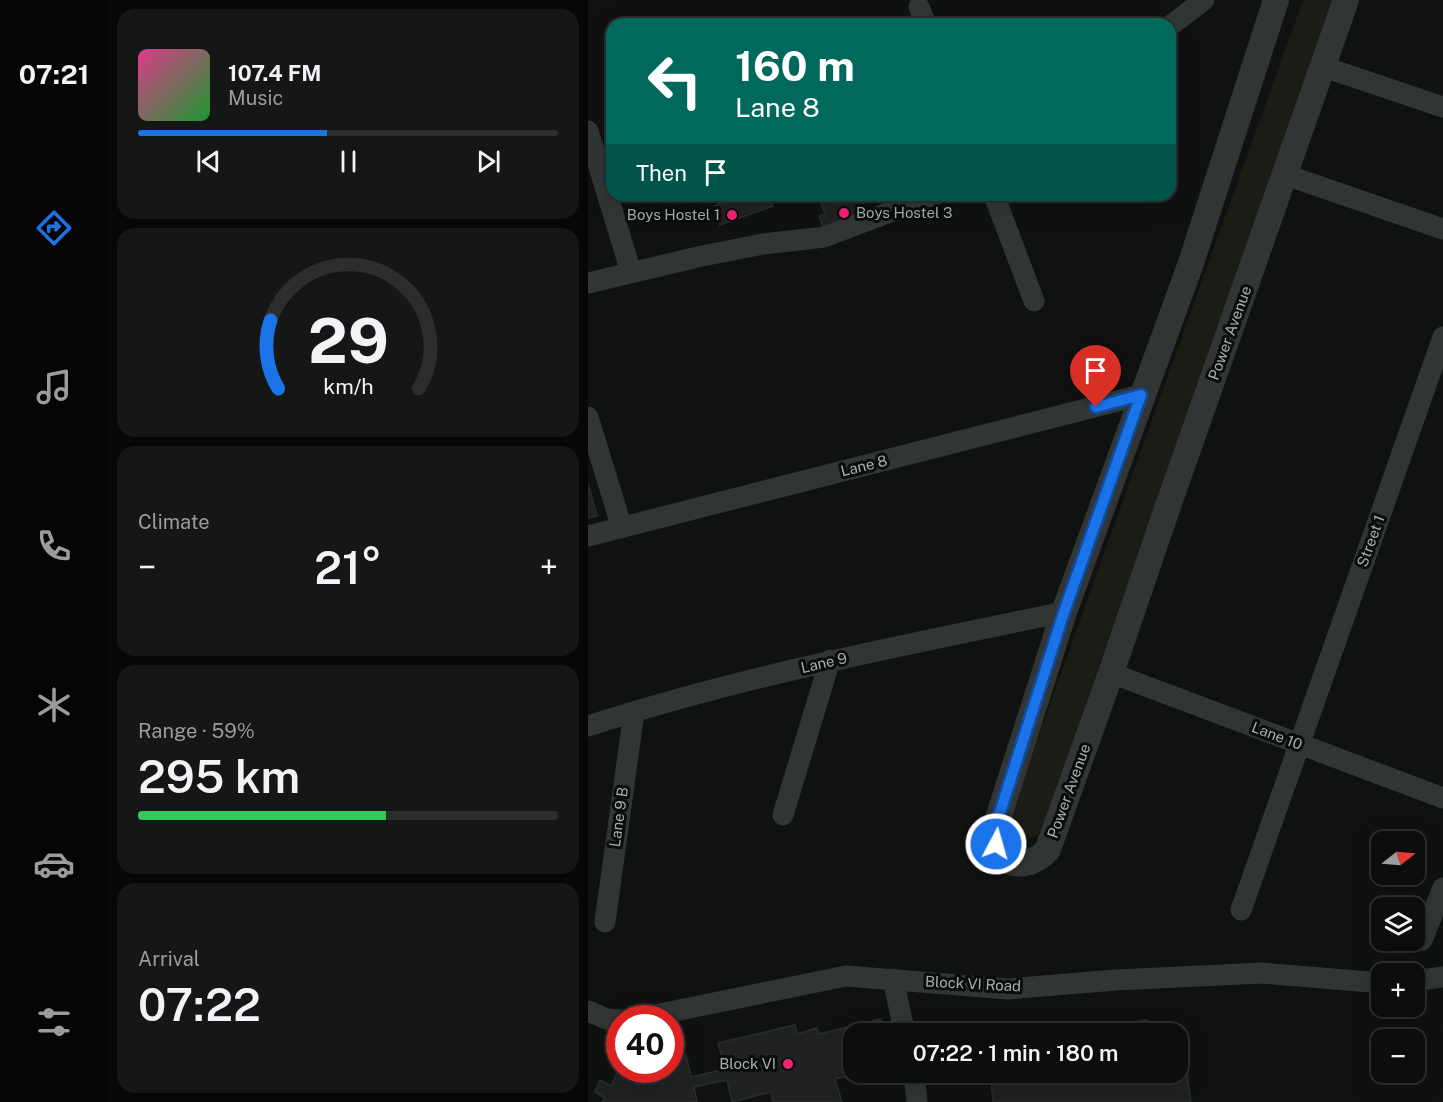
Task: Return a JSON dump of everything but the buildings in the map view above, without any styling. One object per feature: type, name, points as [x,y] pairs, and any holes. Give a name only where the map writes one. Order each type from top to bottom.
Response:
[{"type":"street","points":[[1176,21],[1204,0]]},
{"type":"street","name":"Power Avenue","points":[[1276,0],[1191,262],[1064,612],[995,828],[999,853],[1006,860],[1017,864],[1038,859],[1048,849],[1112,673],[1167,509],[1346,0]]},
{"type":"street","points":[[1324,66],[1443,107]]},
{"type":"street","points":[[588,131],[606,190]]},
{"type":"street","points":[[1286,175],[1443,229]]},
{"type":"street","points":[[609,201],[631,272]]},
{"type":"street","points":[[588,283],[763,244],[824,237],[919,201]]},
{"type":"street","points":[[996,201],[1034,301]]},
{"type":"street","name":"Street 1","points":[[1241,910],[1443,337]]},
{"type":"street","name":"Lane 8","points":[[588,536],[1141,395]]},
{"type":"street","points":[[588,417],[622,528]]},
{"type":"street","name":"Lane 9","points":[[588,726],[830,660],[1064,612]]},
{"type":"street","points":[[783,814],[830,660]]},
{"type":"street","name":"Lane 10","points":[[1112,673],[1443,798]]},
{"type":"street","name":"Lane 9 B","points":[[605,922],[634,712]]},
{"type":"street","points":[[1425,933],[1443,888]]},
{"type":"street","name":"Block VI Road","points":[[684,1009],[846,976],[1008,989],[1116,980],[1262,973],[1371,982]]},
{"type":"street","points":[[1425,979],[1443,977]]},
{"type":"street","points":[[893,979],[903,1023]]},
{"type":"street","points":[[588,1011],[606,1019]]},
{"type":"street","points":[[915,1083],[917,1102]]},
{"type":"shaded area","points":[[1303,0],[1333,0],[1040,834],[1021,841],[1005,829]]},
{"type":"place","name":"Boys Hostel 3","points":[[844,213]]},
{"type":"place","name":"Boys Hostel 1","points":[[732,215]]},
{"type":"place","name":"Block VI","points":[[788,1064]]},
{"type":"route","points":[[996,844],[995,828],[1064,612],[1141,395],[1096,407]]}]
